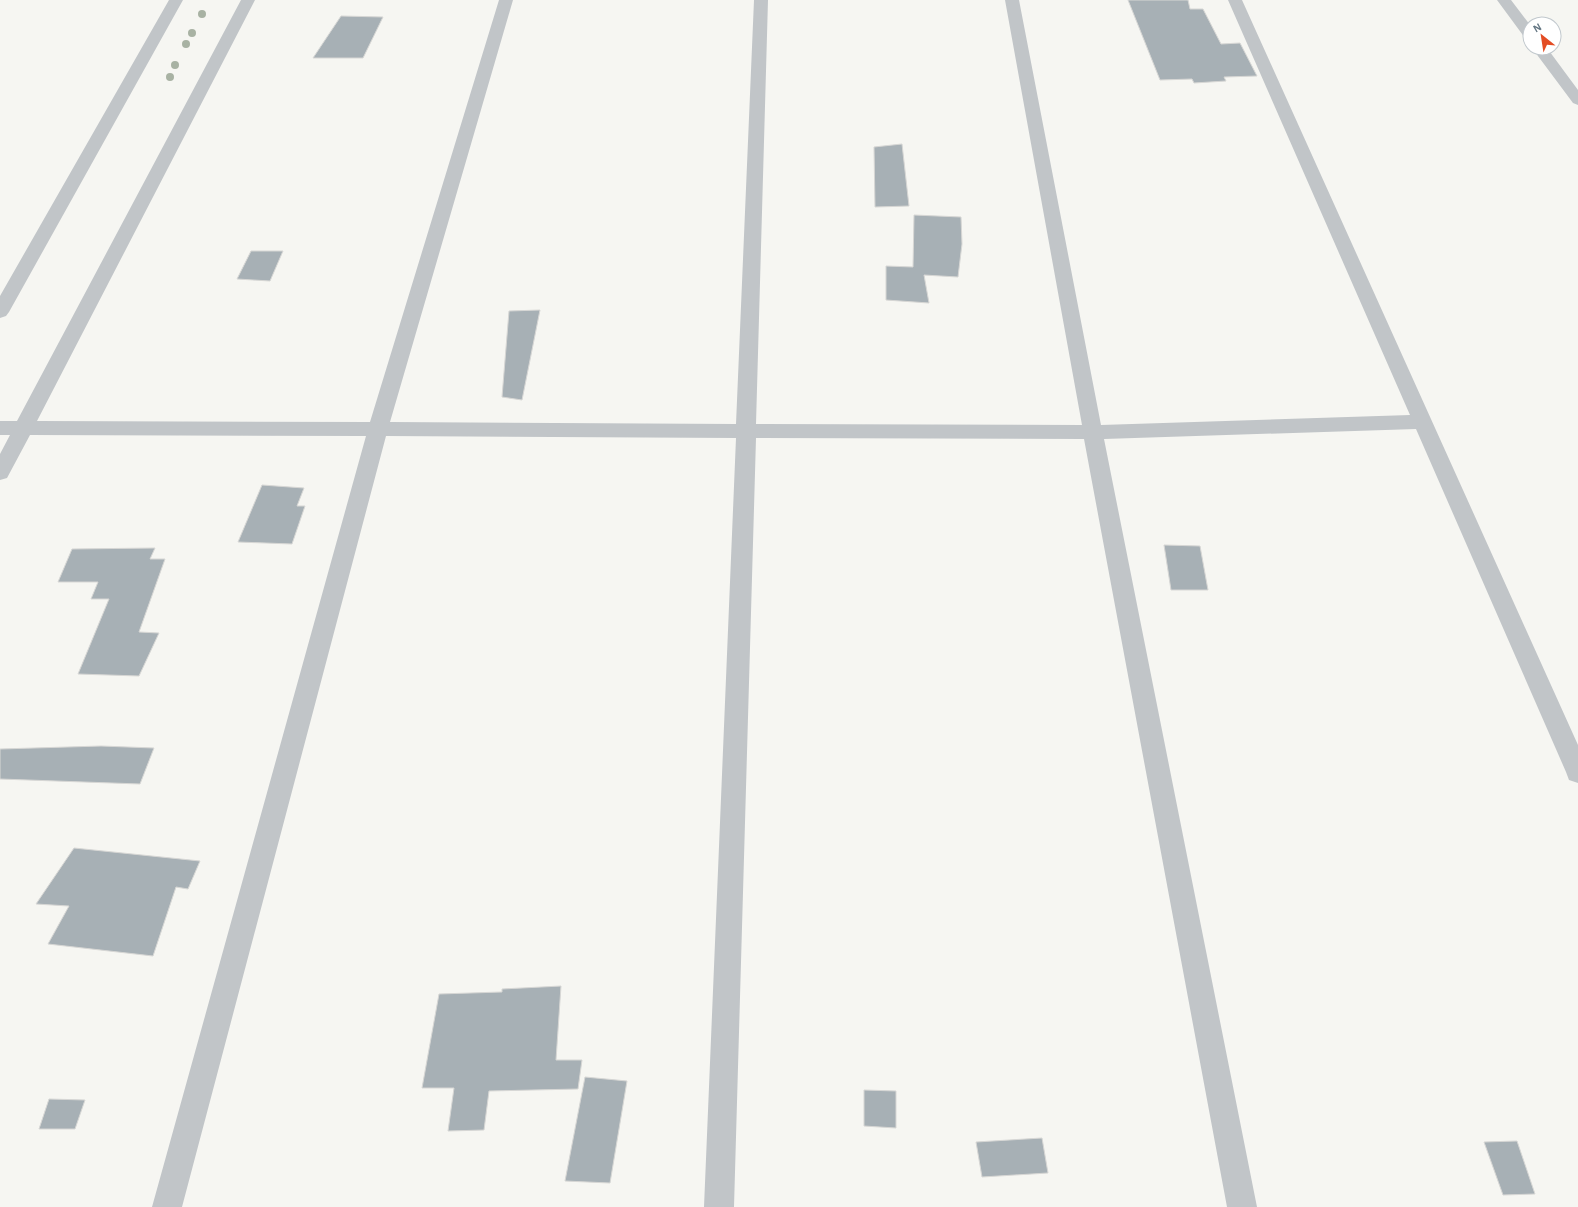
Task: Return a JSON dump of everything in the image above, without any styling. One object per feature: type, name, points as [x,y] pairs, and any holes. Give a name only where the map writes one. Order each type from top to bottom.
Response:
[{"type":"street","points":[[0,312],[176,0]]},
{"type":"street","points":[[0,473],[248,0]]},
{"type":"street","points":[[167,1207],[378,430],[506,0]]},
{"type":"street","points":[[719,1207],[761,0]]},
{"type":"street","points":[[1012,0],[1093,432],[1242,1207]]},
{"type":"street","points":[[1235,0],[1578,772]]},
{"type":"street","points":[[1504,0],[1522,24]]},
{"type":"street","points":[[1545,56],[1578,100]]},
{"type":"street","points":[[0,428],[1093,432],[1423,422]]},
{"type":"building","points":[[1128,0],[1188,0],[1190,9],[1203,9],[1221,44],[1240,43],[1257,76],[1224,77],[1226,81],[1194,83],[1192,79],[1160,80]]},
{"type":"building","points":[[341,16],[383,17],[363,58],[313,58]]},
{"type":"building","points":[[902,144],[909,206],[875,207],[874,147]]},
{"type":"building","points":[[914,215],[961,217],[962,244],[958,277],[924,275],[929,303],[886,300],[886,266],[913,267]]},
{"type":"building","points":[[251,251],[283,251],[270,281],[237,279]]},
{"type":"building","points":[[540,310],[522,400],[502,397],[509,311]]},
{"type":"building","points":[[262,485],[304,488],[297,506],[305,506],[292,544],[238,542]]},
{"type":"building","points":[[1164,545],[1200,546],[1208,590],[1171,590]]},
{"type":"building","points":[[155,548],[150,559],[165,559],[139,632],[159,633],[139,676],[78,674],[109,599],[91,599],[98,582],[58,582],[72,549]]},
{"type":"building","points":[[101,746],[154,748],[140,784],[0,779],[0,749]]},
{"type":"building","points":[[74,848],[200,861],[188,889],[176,887],[153,956],[48,944],[69,906],[36,904]]},
{"type":"building","points":[[561,986],[556,1060],[582,1060],[578,1089],[489,1091],[484,1130],[448,1131],[454,1088],[422,1088],[439,994],[502,992],[502,989]]},
{"type":"building","points":[[585,1077],[627,1081],[610,1183],[565,1181]]},
{"type":"building","points":[[864,1090],[896,1091],[896,1128],[864,1126]]},
{"type":"building","points":[[49,1099],[85,1100],[75,1129],[39,1129]]},
{"type":"building","points":[[1042,1138],[1048,1173],[982,1177],[976,1142]]},
{"type":"building","points":[[1517,1141],[1535,1194],[1503,1195],[1484,1142]]}]
